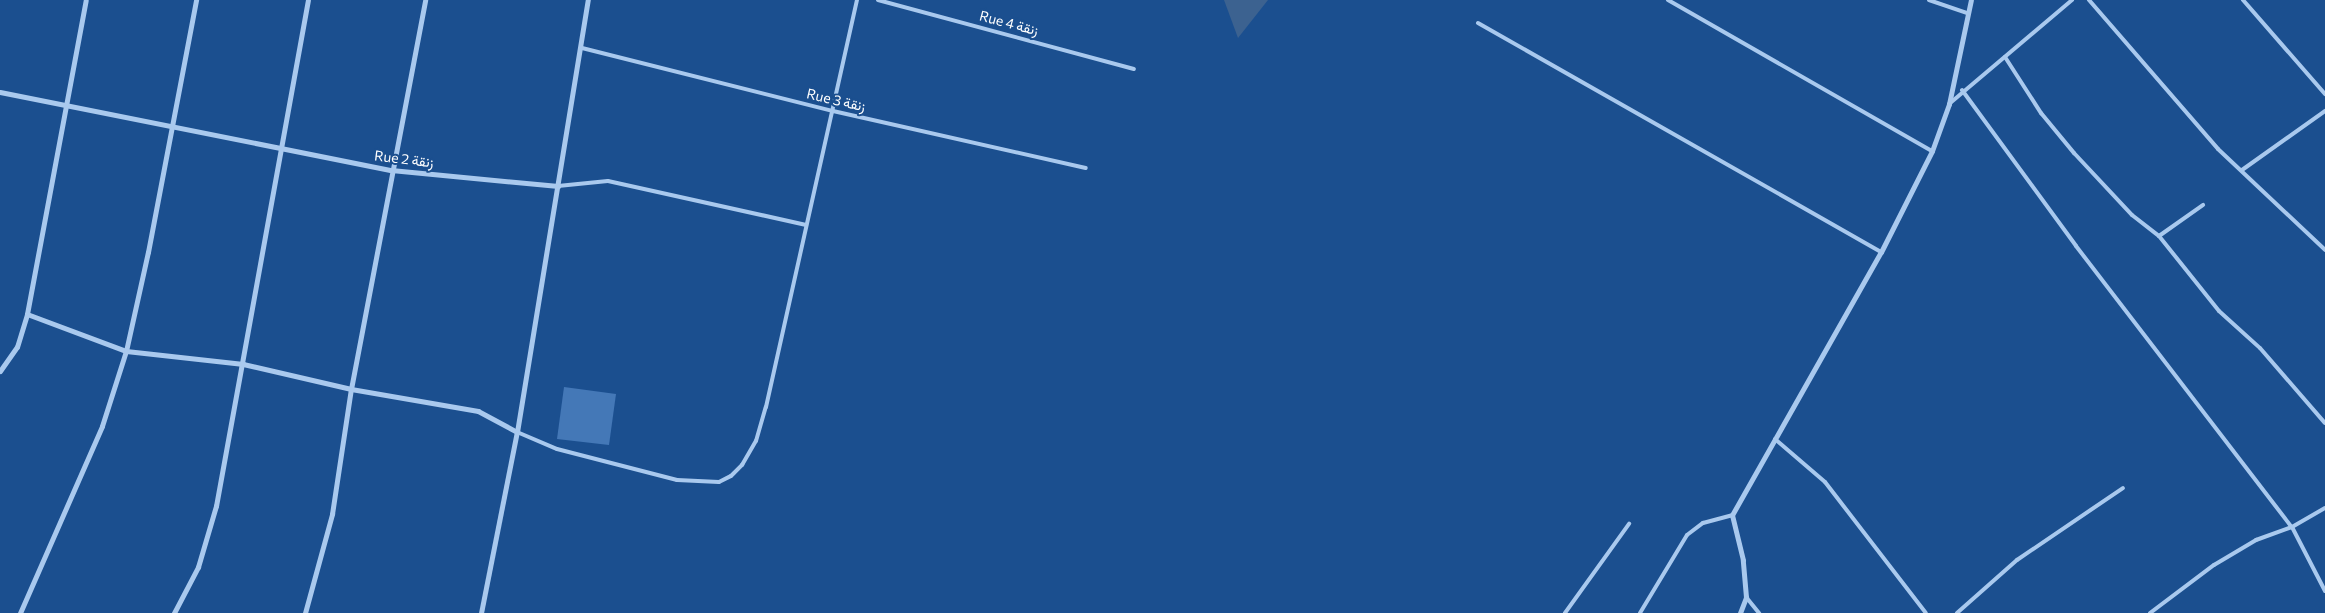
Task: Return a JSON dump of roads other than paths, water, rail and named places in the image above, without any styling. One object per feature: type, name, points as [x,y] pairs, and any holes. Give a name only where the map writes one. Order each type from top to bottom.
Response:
[{"type":"street","points":[[0,371],[17,347],[27,314],[86,0]]},
{"type":"street","points":[[20,613],[102,426],[126,351],[148,252],[170,126],[196,0]]},
{"type":"street","points":[[174,613],[198,567],[208,538],[243,364],[308,0]]},
{"type":"street","points":[[305,613],[332,514],[351,389],[391,170],[425,0]]},
{"type":"street","points":[[481,613],[516,432],[582,48],[588,0]]},
{"type":"street","points":[[1740,613],[1746,597],[1743,560],[1732,515],[1881,252],[1932,151],[1949,104],[1966,13],[1971,0]]},
{"type":"street","name":"Rue 2 زنقة","points":[[0,92],[66,104],[280,150],[391,170],[558,186]]},
{"type":"street","points":[[27,314],[126,351],[243,364],[351,389],[478,411],[516,432]]},
{"type":"lane","points":[[516,432],[557,449],[649,475],[706,484],[731,476],[756,441],[766,407],[857,0]]},
{"type":"lane","name":"Rue 4 زنقة","points":[[878,0],[1134,69]]},
{"type":"lane","points":[[1668,0],[1932,151]]},
{"type":"lane","points":[[1929,0],[1966,13]]},
{"type":"lane","points":[[1949,104],[1962,90],[2072,0]]},
{"type":"lane","points":[[2089,0],[2218,149],[2325,250]]},
{"type":"lane","points":[[2242,0],[2325,94]]},
{"type":"lane","points":[[1478,23],[1881,252]]},
{"type":"lane","name":"Rue 3 زنقة","points":[[582,48],[833,111],[1086,168]]},
{"type":"lane","points":[[2004,57],[2041,113],[2074,153],[2132,214],[2158,236],[2219,311],[2260,348],[2325,423]]},
{"type":"lane","points":[[1962,90],[2076,246],[2292,527],[2325,591]]},
{"type":"lane","points":[[2242,170],[2325,111]]},
{"type":"lane","name":"Rue 2 زنقة","points":[[558,186],[608,181],[806,225]]},
{"type":"lane","points":[[2158,236],[2203,205]]},
{"type":"lane","points":[[1775,439],[1825,482],[1926,613]]},
{"type":"lane","points":[[1957,613],[2017,560],[2123,488]]},
{"type":"lane","points":[[2150,613],[2214,564],[2256,540],[2292,527],[2325,508]]},
{"type":"lane","points":[[1640,613],[1688,535],[1703,523],[1732,515]]},
{"type":"lane","points":[[1565,613],[1629,524]]},
{"type":"lane","points":[[1746,597],[1759,613]]},
{"type":"water","points":[[1224,0],[1268,0],[1238,38]]}]
